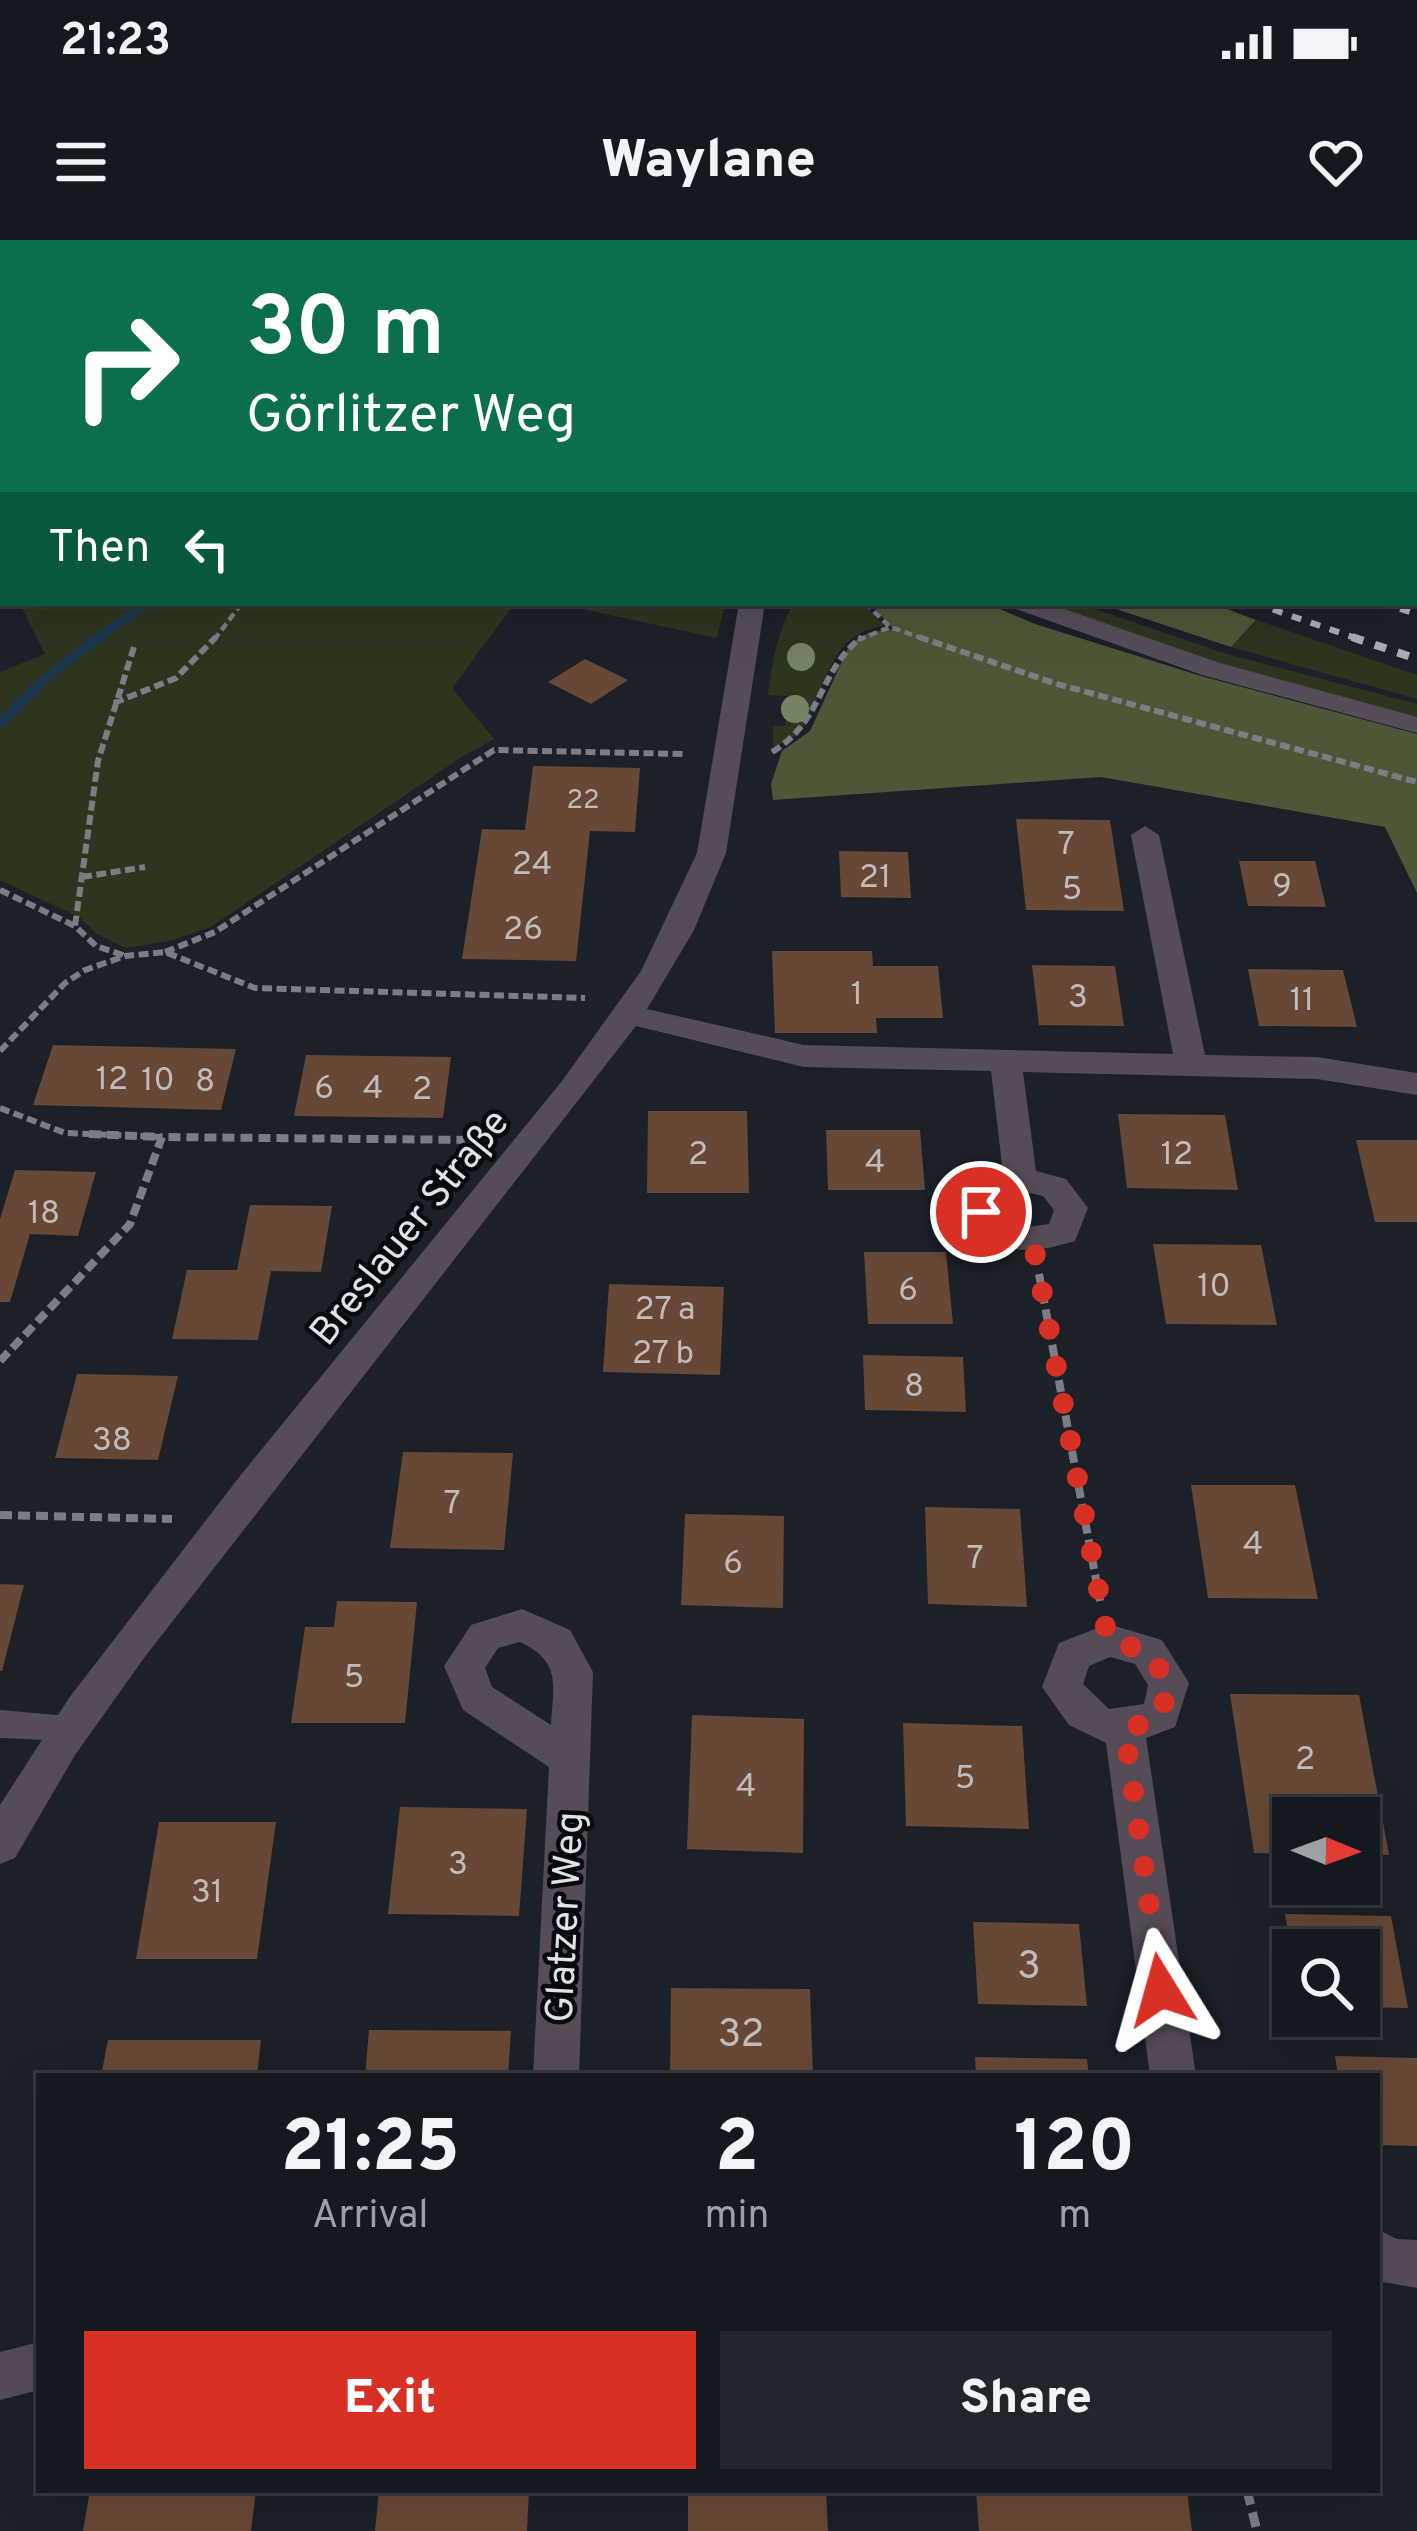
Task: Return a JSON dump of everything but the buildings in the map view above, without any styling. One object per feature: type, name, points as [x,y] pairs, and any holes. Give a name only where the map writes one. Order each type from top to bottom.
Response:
[{"type":"street","name":"Breslauer Straße","points":[[0,1845],[68,1726],[223,1524],[531,1141],[631,1007],[698,891],[721,826],[751,606]]},
{"type":"street","points":[[1031,606],[1211,669],[1417,725]]},
{"type":"street","points":[[1145,835],[1192,1067]]},
{"type":"street","points":[[631,1007],[804,1056],[1317,1068],[1417,1084]]},
{"type":"street","points":[[1006,1064],[1020,1179]]},
{"type":"street","points":[[1020,1179],[1054,1186],[1071,1208],[1063,1232],[1033,1243],[999,1234],[981,1212],[989,1189],[1020,1179]]},
{"type":"street","points":[[1108,1640],[1148,1652],[1169,1683],[1161,1715],[1125,1731],[1084,1718],[1063,1687],[1073,1655],[1108,1640]]},
{"type":"street","points":[[1125,1731],[1173,2073]]},
{"type":"street","name":"Glatzer Weg","points":[[556,2073],[569,1759]]},
{"type":"street","points":[[0,2375],[36,2367]]},
{"type":"lane","points":[[0,1724],[68,1726]]},
{"type":"path","points":[[114,703],[157,692],[186,675],[240,606]]},
{"type":"path","points":[[868,606],[890,627],[1078,691],[1417,782]]},
{"type":"path","points":[[0,1052],[65,983],[85,970],[125,956],[165,952],[214,932],[494,750],[771,753],[807,730],[848,642],[866,630],[890,627]]},
{"type":"path","points":[[75,926],[98,761],[134,647]]},
{"type":"path","points":[[82,878],[145,867]]},
{"type":"path","points":[[0,890],[75,926],[96,946],[125,956]]},
{"type":"path","points":[[165,952],[255,988],[631,1007]]},
{"type":"path","points":[[0,1108],[65,1133],[531,1141]]},
{"type":"path","points":[[0,1361],[130,1224],[162,1137]]},
{"type":"path","points":[[1033,1243],[1108,1640]]},
{"type":"path","points":[[0,1515],[223,1524]]},
{"type":"path","points":[[1248,2493],[1256,2531]]},
{"type":"green space","points":[[21,606],[513,606],[452,688],[494,739],[211,927],[170,941],[125,948],[97,934],[79,917],[0,880],[0,672],[45,654]]},
{"type":"green space","points":[[568,606],[724,606],[717,638]]},
{"type":"green space","points":[[792,606],[865,606],[885,626],[860,633],[843,647],[805,724],[792,738],[773,746],[773,726],[785,726],[788,696],[768,695]]},
{"type":"green space","points":[[873,606],[993,606],[1035,624],[1201,676],[1417,734],[1417,893],[1385,827],[1101,777],[773,800],[771,784],[782,751],[810,731],[850,644],[868,633],[893,629]]},
{"type":"green space","points":[[1050,606],[1086,606],[1227,654],[1417,704],[1417,718],[1215,662]]},
{"type":"green space","points":[[1107,606],[1219,606],[1256,620],[1231,647]]},
{"type":"green space","points":[[1257,620],[1417,675],[1417,699],[1231,647]]},
{"type":"waterway","points":[[0,725],[69,658],[144,606]]},
{"type":"railway","points":[[1263,606],[1361,640]]},
{"type":"railway","points":[[1391,606],[1417,614]]},
{"type":"railway","points":[[1352,637],[1417,659]]},
{"type":"route","points":[[981,1212],[999,1234],[1033,1243],[1108,1640],[1148,1652],[1169,1683],[1161,1715],[1125,1731],[1161,1990]]}]
